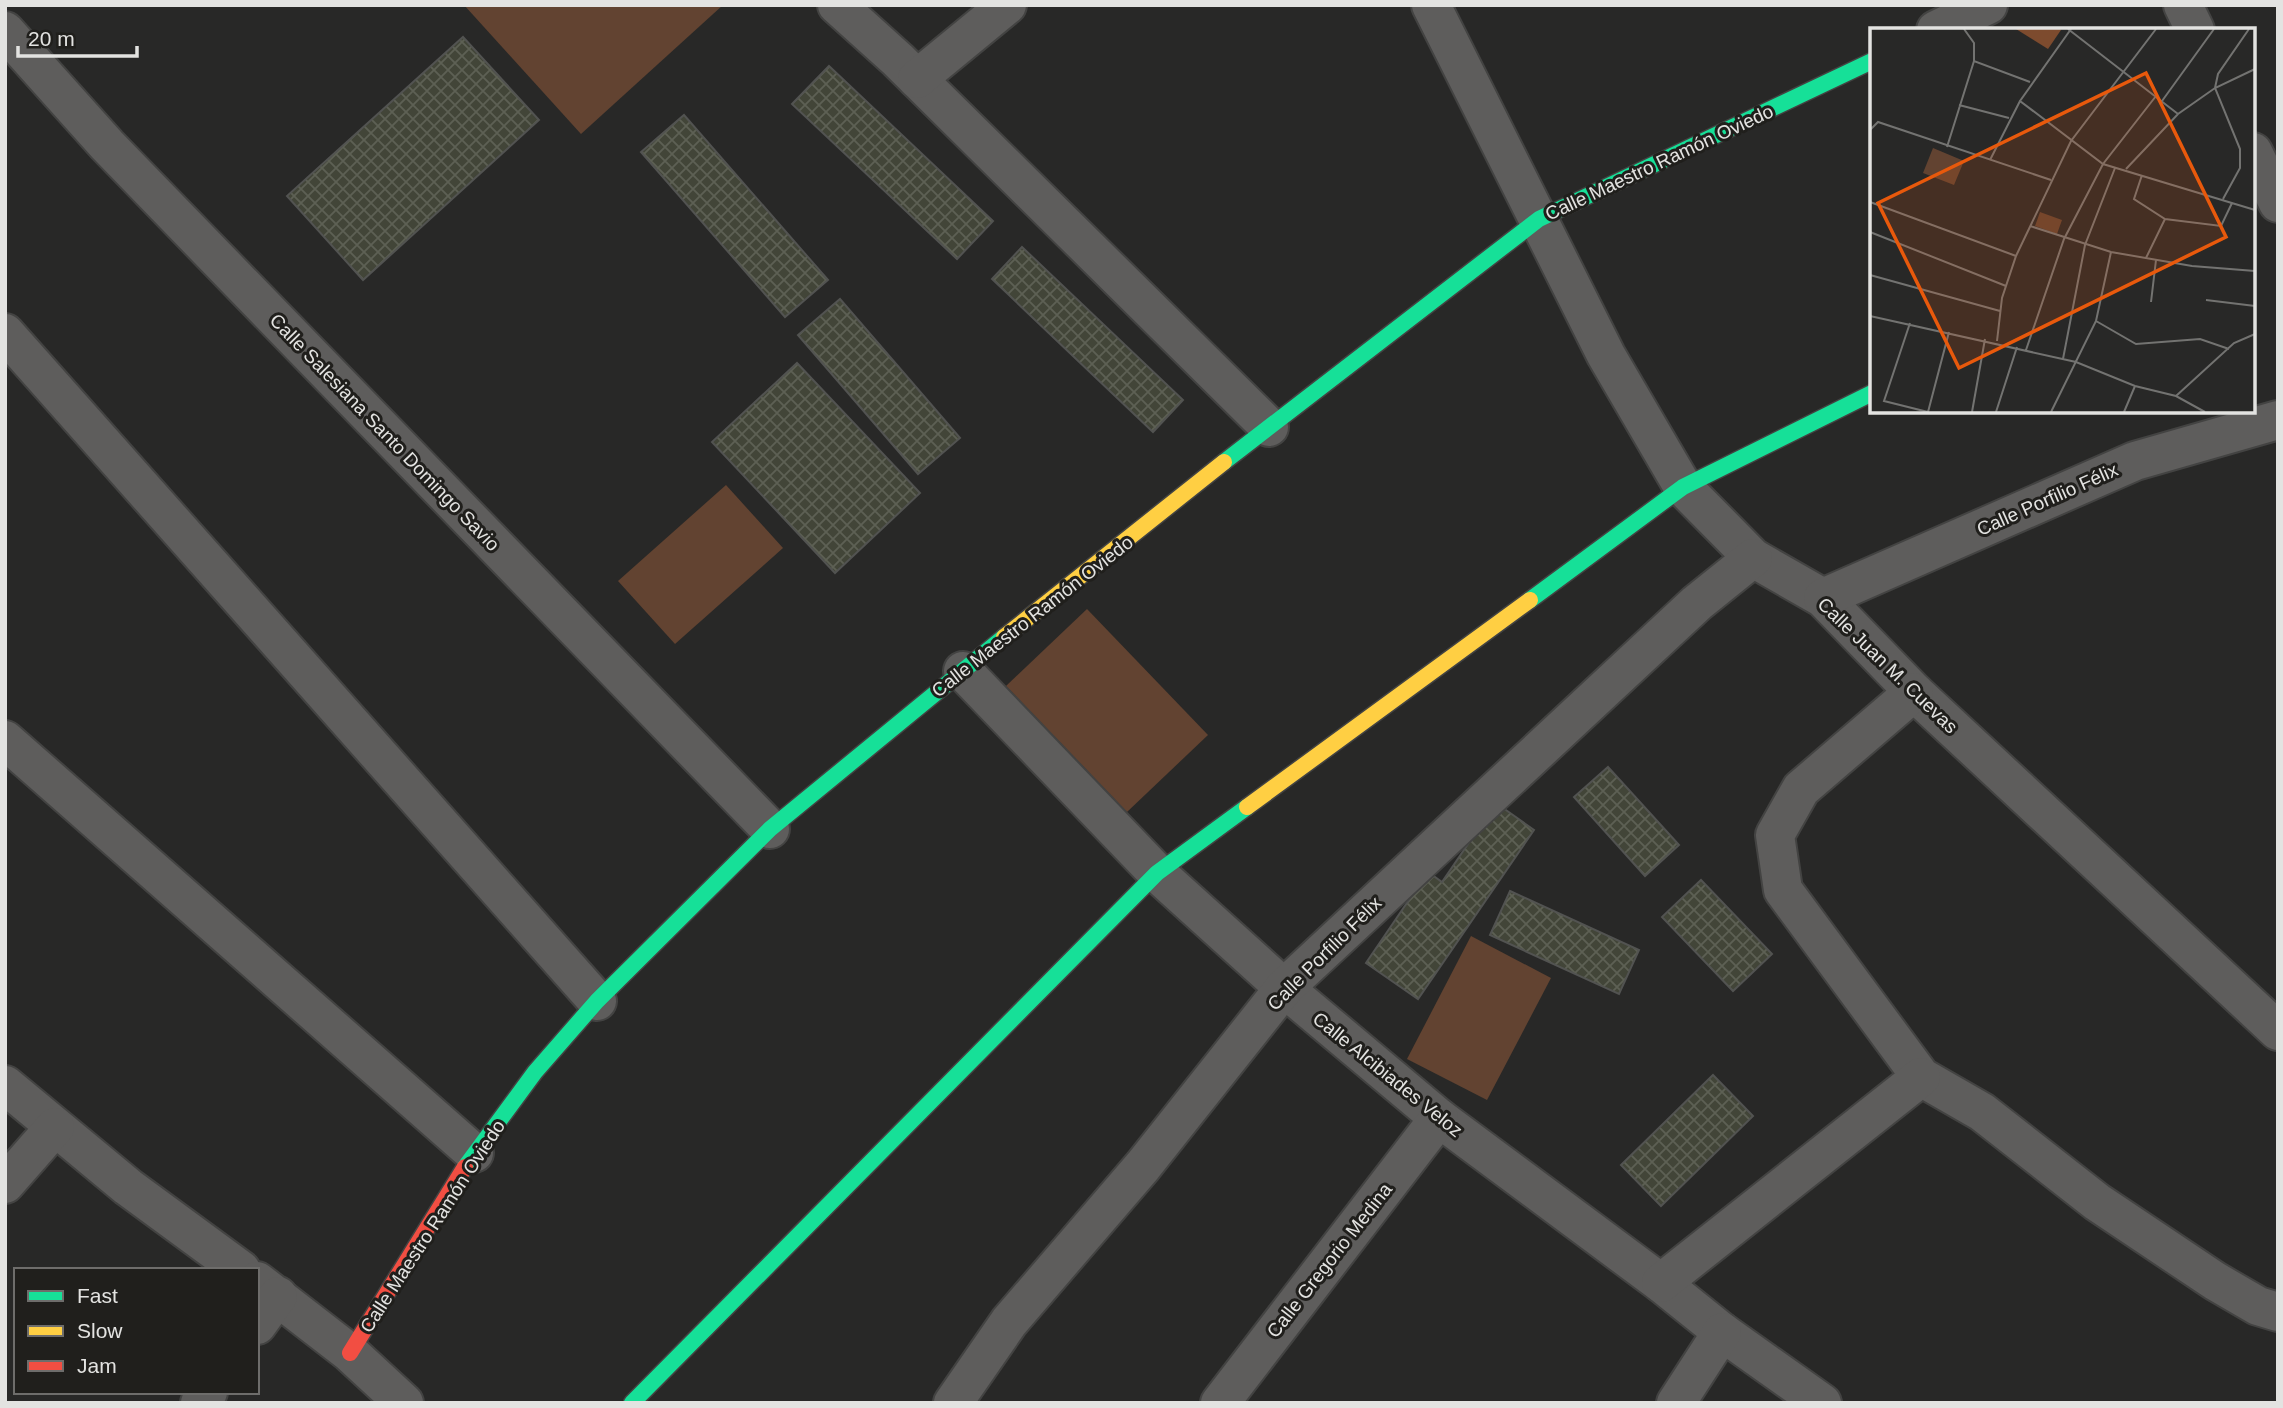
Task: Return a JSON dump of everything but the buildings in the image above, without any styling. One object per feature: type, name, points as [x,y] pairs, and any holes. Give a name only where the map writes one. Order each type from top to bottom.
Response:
[{"type":"street","points":[[837,5],[917,79],[1269,427]]},
{"type":"street","points":[[917,79],[1007,5]]},
{"type":"street","name":"Calle Juan M. Cuevas","points":[[1431,5],[1606,355],[1683,487],[1752,558],[1823,598],[1914,692],[2278,1031]]},
{"type":"street","points":[[1940,28],[1988,5]]},
{"type":"street","points":[[2183,5],[2193,28]]},
{"type":"street","name":"Calle Salesiana Santo Domingo Savio","points":[[5,31],[107,145],[770,830]]},
{"type":"street","name":"Calle Maestro Ramón Oviedo","points":[[350,1353],[474,1153],[535,1072],[597,1001],[770,830],[935,692],[1269,427],[1539,219],[1870,62]]},
{"type":"street","points":[[2255,158],[2268,200]]},
{"type":"street","points":[[5,332],[597,1001]]},
{"type":"street","points":[[632,1403],[1157,873],[1683,487],[1870,394]]},
{"type":"street","name":"Calle Porfilio Félix","points":[[1823,598],[2135,461],[2278,420]]},
{"type":"street","name":"Calle Porfilio Félix","points":[[953,1403],[1009,1322],[1143,1166],[1284,988],[1698,603],[1752,558]]},
{"type":"street","name":"Calle Alcibiades Veloz","points":[[963,671],[1157,873],[1284,988],[1438,1118],[1661,1283],[1722,1332],[1822,1403]]},
{"type":"street","points":[[1914,692],[1801,789],[1775,835],[1783,890],[1921,1077],[1982,1112],[2097,1202],[2215,1281],[2258,1306],[2278,1312]]},
{"type":"street","points":[[5,740],[474,1153]]},
{"type":"street","points":[[1661,1283],[1921,1077]]},
{"type":"street","points":[[5,1085],[128,1187],[239,1268]]},
{"type":"street","name":"Calle Gregorio Medina","points":[[1220,1403],[1438,1118]]},
{"type":"street","points":[[5,1184],[55,1127]]},
{"type":"street","points":[[264,1301],[350,1353],[404,1403]]},
{"type":"street","points":[[1675,1403],[1722,1332]]},
{"type":"shaded area","points":[[464,5],[723,5],[581,134]]},
{"type":"shaded area","points":[[726,485],[783,548],[675,644],[618,581]]},
{"type":"shaded area","points":[[1087,609],[1208,735],[1127,812],[1006,686]]},
{"type":"shaded area","points":[[1471,936],[1551,978],[1487,1100],[1407,1059]]},
{"type":"traffic: fast","points":[[1224,462],[1539,219],[1870,62]]},
{"type":"traffic: fast","points":[[1530,600],[1683,487],[1870,394]]},
{"type":"traffic: fast","points":[[465,1167],[535,1072],[597,1001],[770,829],[1004,637]]},
{"type":"traffic: fast","points":[[632,1403],[1157,873],[1247,807]]},
{"type":"traffic: slow","points":[[1004,637],[1224,462]]},
{"type":"traffic: slow","points":[[1247,807],[1530,600]]},
{"type":"traffic: jam","points":[[350,1353],[465,1167]]}]
